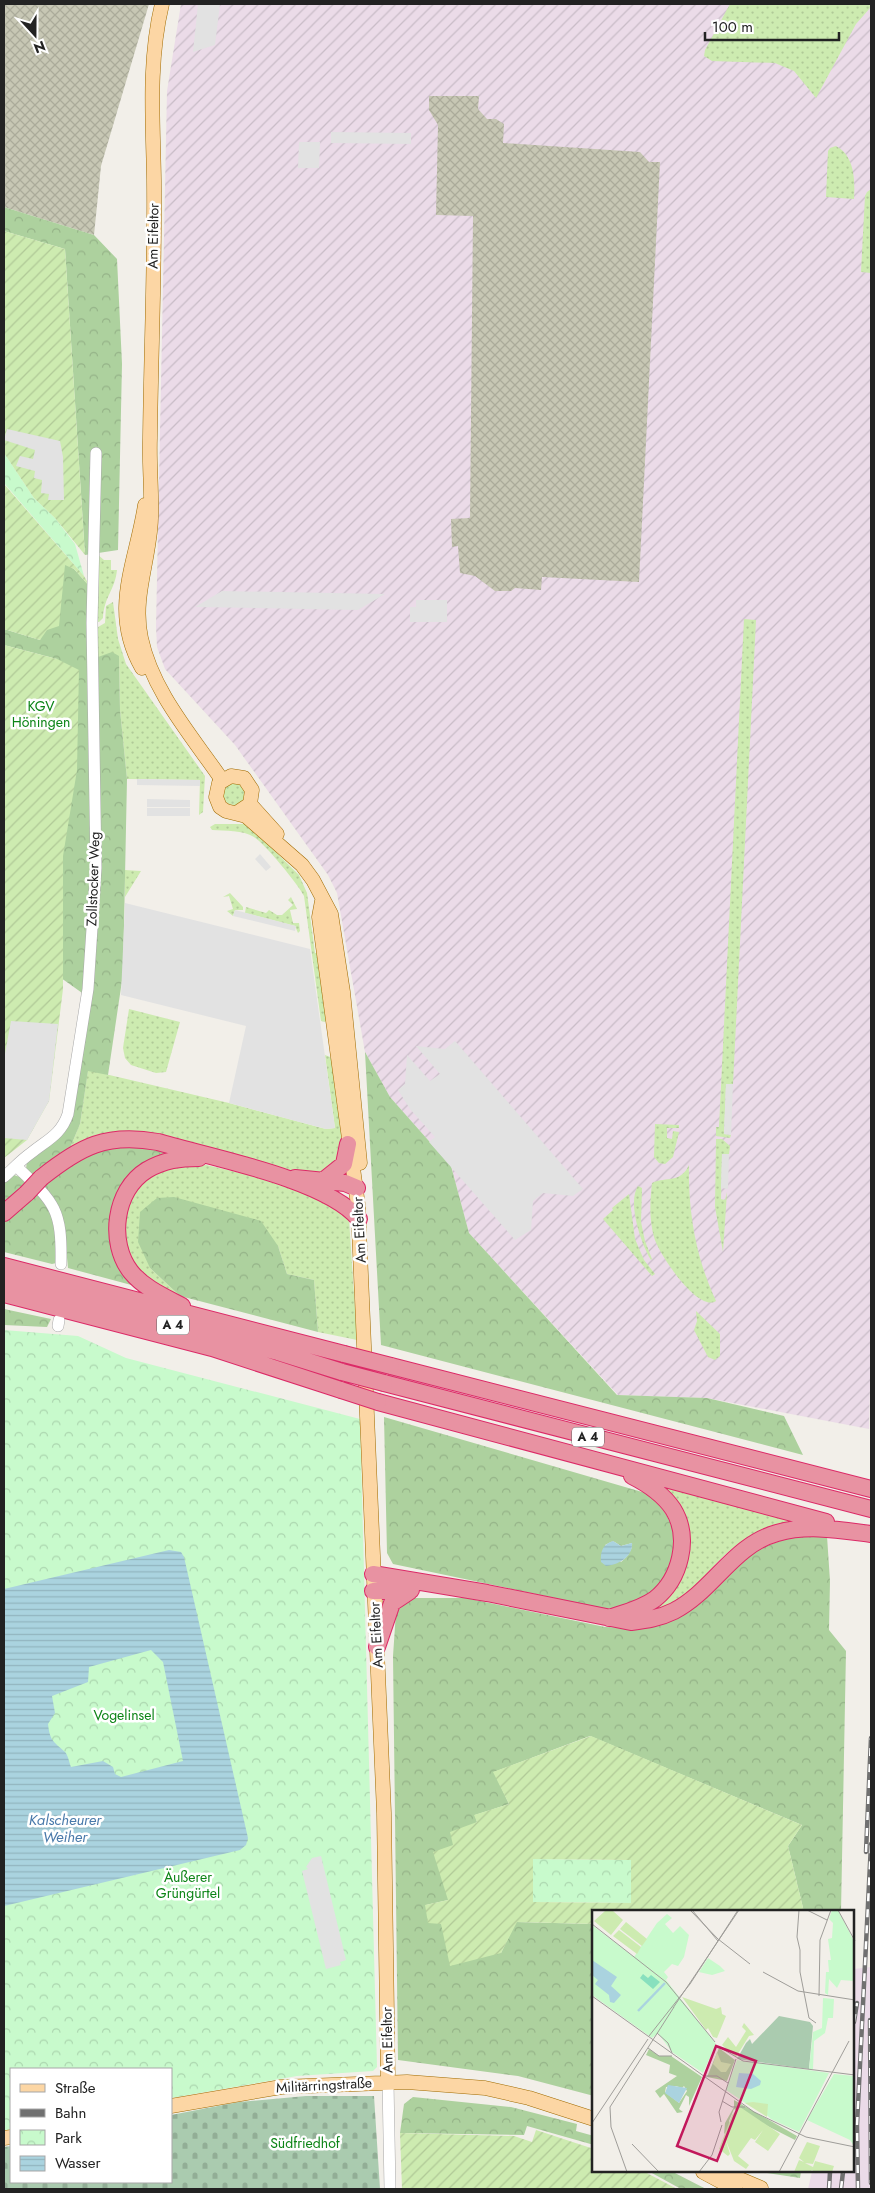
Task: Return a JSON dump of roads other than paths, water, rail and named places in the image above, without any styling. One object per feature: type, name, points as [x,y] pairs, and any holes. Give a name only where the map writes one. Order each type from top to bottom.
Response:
[{"type":"highway","points":[[4,1213],[41,1178],[82,1149],[101,1141],[117,1139],[138,1138],[158,1142],[348,1194],[357,1188]]},
{"type":"highway","points":[[324,1187],[344,1164],[348,1144]]},
{"type":"highway","points":[[201,1317],[155,1291],[132,1272],[124,1261],[119,1246],[117,1224],[122,1201],[128,1190],[145,1171],[161,1163],[178,1158],[211,1157]]},
{"type":"highway","points":[[324,1187],[351,1209],[359,1219]]},
{"type":"highway","name":"A 4","points":[[4,1266],[871,1489]]},
{"type":"highway","name":"A 4","points":[[4,1282],[278,1352],[342,1372],[871,1509]]},
{"type":"highway","name":"A 4","points":[[4,1294],[212,1348],[342,1372]]},
{"type":"highway","points":[[212,1348],[378,1402],[871,1534]]},
{"type":"highway","points":[[605,1462],[642,1481],[658,1493],[673,1510],[680,1525],[682,1549],[677,1570],[667,1587],[655,1599],[642,1606],[608,1618]]},
{"type":"highway","points":[[373,1574],[630,1622],[655,1619],[676,1610],[696,1595],[749,1546],[776,1533],[805,1528],[871,1534]]},
{"type":"highway","points":[[373,1591],[410,1590],[440,1585]]},
{"type":"highway","points":[[377,1647],[392,1604],[410,1590]]},
{"type":"main road","name":"Am Eifeltor","points":[[162,4],[157,24],[152,72],[154,180],[149,469],[150,532],[140,589],[138,625],[148,663],[178,717],[222,780],[216,792],[217,801],[226,811],[238,812],[246,816],[299,862]]},
{"type":"main road","points":[[222,780],[231,776],[244,778],[252,790],[250,804],[238,812]]},
{"type":"main road","name":"Am Eifeltor","points":[[250,804],[290,848],[313,880],[322,901],[331,914],[344,992],[360,1172],[357,1188]]},
{"type":"main road","name":"Am Eifeltor","points":[[322,901],[319,917],[348,1144],[357,1188],[359,1219],[373,1591],[384,1813],[388,2082]]},
{"type":"main road","name":"Militärringstraße","points":[[172,2106],[281,2087],[388,2082],[484,2088],[530,2098],[592,2118]]},
{"type":"main road","points":[[705,2173],[734,2189]]},
{"type":"main road","points":[[725,2173],[761,2188]]},
{"type":"street","name":"Zollstocker Weg","points":[[4,1177],[30,1153],[55,1137],[64,1125],[68,1114],[88,989],[96,868],[92,632],[96,453]]},
{"type":"street","points":[[16,1166],[45,1194],[54,1207],[62,1232],[61,1264]]},
{"type":"street","points":[[388,2082],[390,2189]]},
{"type":"water","points":[[613,1541],[621,1546],[632,1543],[632,1548],[624,1559],[606,1566],[601,1562],[601,1555],[605,1546]]},
{"type":"water","name":"Kalscheurer Weiher","points":[[169,1550],[181,1552],[184,1557],[248,1838],[246,1845],[240,1850],[4,1906],[4,1589]],"holes":[[[151,1650],[163,1662],[183,1761],[121,1777],[115,1774],[113,1767],[103,1761],[71,1767],[66,1753],[55,1743],[50,1734],[48,1724],[55,1713],[52,1696],[88,1682],[89,1667]]]},
{"type":"railway","points":[[866,1852],[871,1738]]},
{"type":"railway","points":[[858,2189],[857,2125],[871,1844]]},
{"type":"railway","points":[[855,2016],[857,2003]]},
{"type":"railway","points":[[870,2020],[871,2183]]},
{"type":"railway","points":[[829,2189],[830,2173]]},
{"type":"railway","points":[[841,2189],[843,2173]]},
{"type":"park label","name":"KGV Höningen","points":[[41,714]]},
{"type":"park label","name":"Vogelinsel","points":[[124,1715]]},
{"type":"park label","name":"Äußerer Grüngürtel","points":[[188,1885]]},
{"type":"park label","name":"Südfriedhof","points":[[305,2143]]}]
